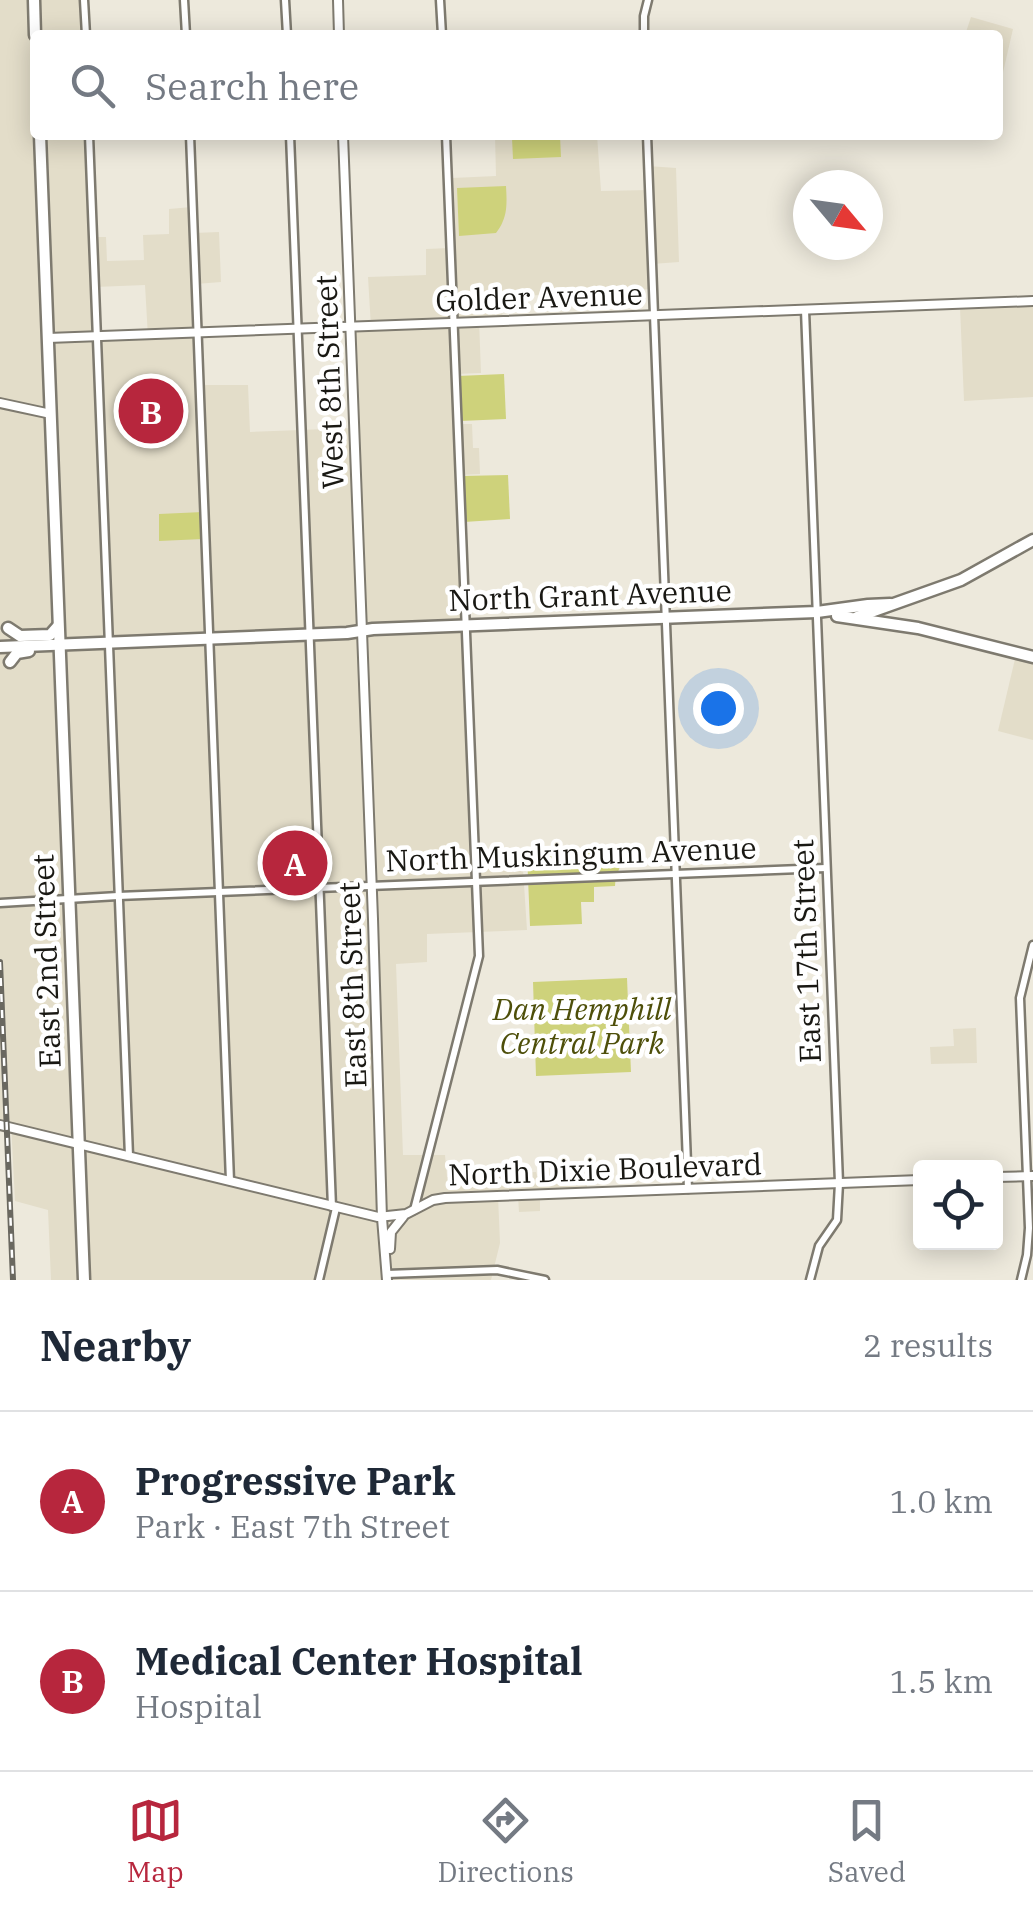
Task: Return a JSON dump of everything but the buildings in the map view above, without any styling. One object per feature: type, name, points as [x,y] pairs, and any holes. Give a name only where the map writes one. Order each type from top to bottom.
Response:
[{"type":"main road","points":[[34,0],[35,30]]},
{"type":"main road","points":[[338,0],[339,30]]},
{"type":"main road","name":"East 2nd Street","points":[[40,140],[84,1280]]},
{"type":"main road","name":"West 8th Street","points":[[343,140],[363,630]]},
{"type":"main road","name":"Golder Avenue","points":[[48,338],[1033,301]]},
{"type":"main road","points":[[1,403],[51,414]]},
{"type":"main road","points":[[843,610],[860,616],[886,613],[966,578],[1033,540]]},
{"type":"main road","points":[[843,610],[868,605],[1033,657]]},
{"type":"main road","name":"North Grant Avenue","points":[[5,644],[59,647],[110,640],[843,610]]},
{"type":"main road","name":"North Grant Avenue","points":[[817,612],[860,616]]},
{"type":"main road","points":[[8,628],[20,636],[48,635],[58,626]]},
{"type":"main road","name":"East 8th Street","points":[[363,630],[387,1277]]},
{"type":"main road","points":[[10,662],[22,652],[59,647]]},
{"type":"main road","name":"North Dixie Boulevard","points":[[3,1126],[382,1218],[445,1198],[913,1180]]},
{"type":"main road","points":[[1003,1177],[1030,1176]]},
{"type":"main road","points":[[386,1255],[390,1253],[393,1228],[410,1212]]},
{"type":"main road","points":[[356,1213],[377,1226],[385,1241]]},
{"type":"street","points":[[84,0],[86,30]]},
{"type":"street","points":[[184,0],[186,30]]},
{"type":"street","points":[[285,0],[286,30]]},
{"type":"street","points":[[440,0],[442,30]]},
{"type":"street","points":[[645,30],[648,0]]},
{"type":"street","points":[[89,140],[128,1156]]},
{"type":"street","points":[[190,140],[230,1181]]},
{"type":"street","points":[[290,140],[334,1207],[318,1280]]},
{"type":"street","points":[[410,1212],[478,956],[446,140]]},
{"type":"street","points":[[647,140],[688,1189]]},
{"type":"street","name":"East 17th Street","points":[[805,310],[839,1183],[838,1218],[819,1246],[810,1280]]},
{"type":"street","name":"North Muskingum Avenue","points":[[0,901],[826,868]]},
{"type":"street","points":[[1021,1280],[1029,1239],[1030,1176],[1020,998],[1033,946]]},
{"type":"street","points":[[387,1277],[497,1270],[545,1280]]},
{"type":"shaded area","points":[[0,0],[87,0],[88,30],[30,30],[30,140],[89,140],[93,237],[106,237],[107,261],[144,260],[143,235],[169,234],[169,209],[192,207],[194,233],[219,232],[221,282],[196,284],[197,385],[248,385],[250,432],[354,428],[350,328],[371,327],[368,277],[426,275],[426,249],[450,248],[454,273],[452,178],[496,176],[495,140],[597,140],[601,191],[649,190],[648,166],[676,168],[679,262],[652,264],[653,289],[503,297],[502,319],[479,320],[481,373],[455,374],[457,424],[472,424],[473,448],[479,448],[480,474],[459,475],[475,857],[522,854],[527,930],[427,934],[427,962],[396,964],[403,1155],[445,1155],[447,1177],[536,1172],[537,1176],[562,1176],[563,1182],[587,1181],[587,1193],[540,1195],[540,1211],[519,1212],[518,1196],[498,1196],[500,1243],[491,1280],[90,1280],[89,1268],[78,1267],[78,1280],[51,1280],[48,1210],[15,1201],[11,1123],[0,1120]],"holes":[[[145,285],[148,337],[98,339],[95,287]]]},
{"type":"shaded area","points":[[971,17],[1013,29],[1003,72],[1003,30],[967,30]]},
{"type":"shaded area","points":[[1033,304],[1033,397],[964,401],[960,307]]},
{"type":"shaded area","points":[[1015,659],[1033,663],[1033,740],[998,731]]},
{"type":"shaded area","points":[[976,1028],[977,1063],[931,1064],[930,1047],[954,1046],[953,1029]]},
{"type":"green space","points":[[512,140],[560,140],[561,157],[513,159]]},
{"type":"green space","points":[[506,186],[505,216],[496,233],[459,236],[457,188]]},
{"type":"green space","points":[[504,374],[506,419],[460,421],[458,376]]},
{"type":"green space","points":[[508,475],[510,519],[464,522],[462,476]]},
{"type":"green space","points":[[203,512],[203,539],[159,541],[159,514]]},
{"type":"green space","points":[[314,841],[316,884],[277,886],[275,843]]},
{"type":"green space","points":[[623,851],[615,886],[594,887],[594,902],[581,902],[582,924],[530,926],[527,854]]},
{"type":"green space","name":"Dan Hemphill Central Park","points":[[627,978],[631,1072],[536,1076],[533,982]]},
{"type":"railway","points":[[0,962],[13,1280]]},
{"type":"place","name":"Medical Center Hospital","points":[[151,411]]},
{"type":"place","name":"Progressive Park","points":[[295,863]]}]
